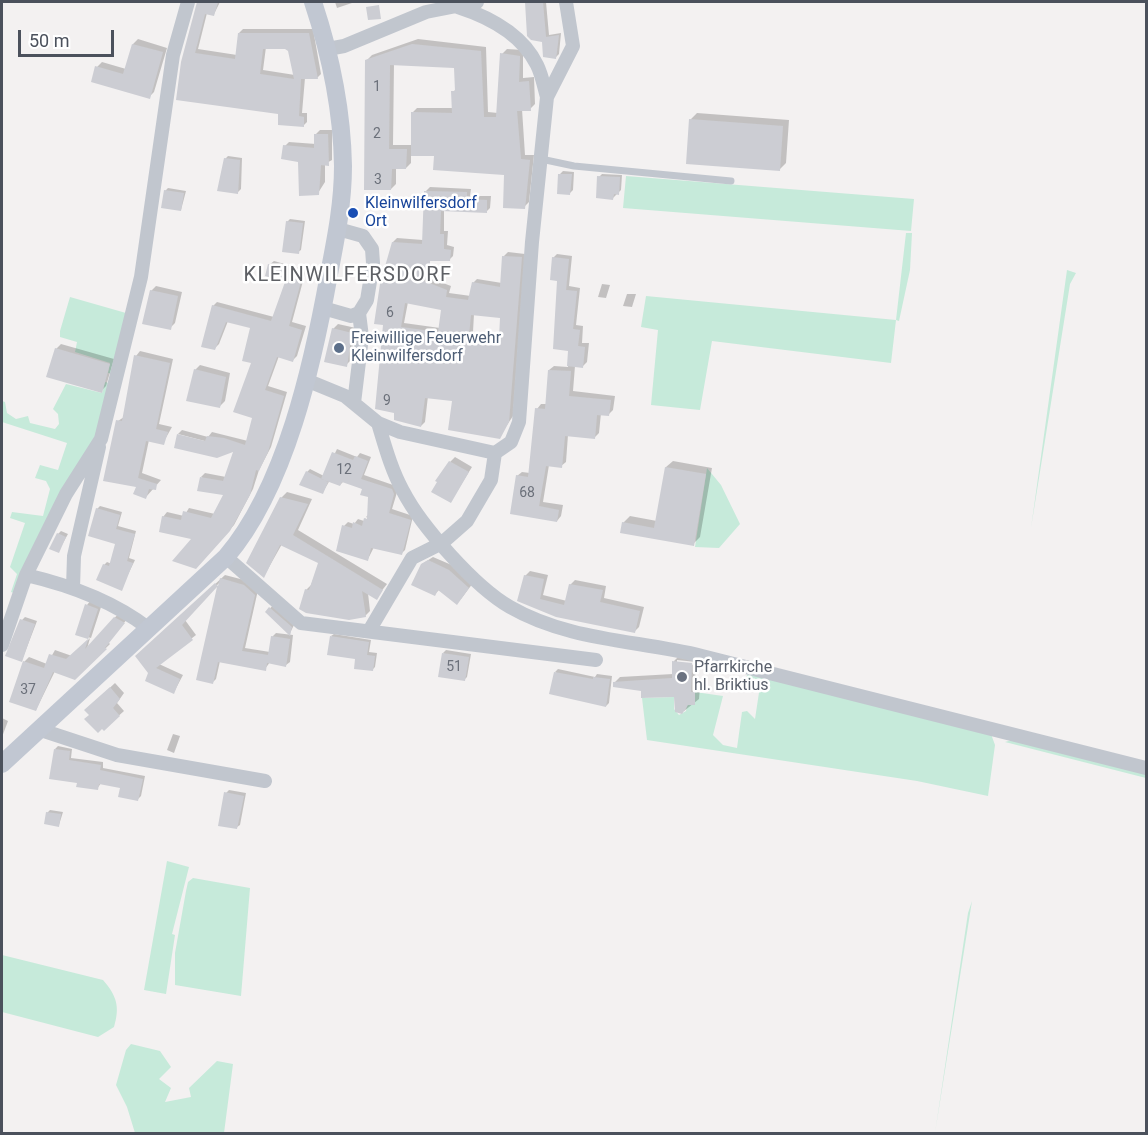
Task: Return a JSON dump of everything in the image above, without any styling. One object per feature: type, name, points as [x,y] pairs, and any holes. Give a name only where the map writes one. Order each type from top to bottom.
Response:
[{"type":"main road","points":[[2,764],[226,557],[247,529],[289,434],[306,380],[323,308],[338,229],[343,167],[340,108],[328,49],[313,2]]},
{"type":"street","points":[[73,588],[74,556],[141,277],[173,54],[188,2]]},
{"type":"street","points":[[328,49],[344,46],[426,12],[477,2]]},
{"type":"street","points":[[306,380],[345,396],[378,423],[400,432],[432,441],[495,453],[512,442],[519,422],[547,97],[573,46],[566,2]]},
{"type":"street","points":[[458,7],[488,17],[523,44],[537,65],[547,97]]},
{"type":"street","points":[[323,308],[351,316],[359,313],[367,300],[373,262],[372,249],[363,236],[338,229]]},
{"type":"street","points":[[354,403],[362,337],[359,313]]},
{"type":"street","points":[[378,423],[393,471],[404,493],[442,543],[502,602],[569,631],[597,639],[699,656],[1146,768]]},
{"type":"street","points":[[2,645],[26,574],[66,494],[101,439]]},
{"type":"street","points":[[369,631],[412,558],[442,543],[467,521],[491,480],[495,453]]},
{"type":"street","points":[[226,557],[301,623],[596,660]]},
{"type":"street","points":[[26,574],[73,588],[128,614],[148,628]]},
{"type":"street","points":[[38,729],[117,754],[265,781]]},
{"type":"lane","points":[[541,159],[574,166],[731,181]]},
{"type":"green space","points":[[626,176],[914,199],[911,231],[623,208]]},
{"type":"green space","points":[[906,233],[912,233],[910,270],[899,321],[896,320]]},
{"type":"green space","points":[[142,247],[113,374],[108,373],[110,363],[75,352],[77,342],[60,337],[60,331],[70,297],[126,313]]},
{"type":"green space","points":[[1067,270],[1076,273],[1070,284],[1031,528]]},
{"type":"green space","points":[[646,296],[896,320],[891,363],[712,341],[700,410],[651,405],[658,330],[641,327]]},
{"type":"green space","points":[[105,382],[112,384],[93,443],[14,593],[11,592],[17,574],[10,567],[25,523],[10,518],[12,512],[43,516],[50,489],[46,481],[35,478],[40,465],[58,470],[67,443],[2,422],[2,401],[5,402],[7,413],[16,419],[28,416],[30,423],[55,429],[59,424],[58,414],[53,409],[66,384],[102,393]]},
{"type":"green space","points":[[707,468],[721,485],[740,524],[719,548],[695,547]]},
{"type":"green space","points":[[753,674],[991,734],[995,745],[988,796],[917,781],[647,740],[642,698],[674,697],[674,709],[679,715],[686,711],[687,705],[695,705],[695,692],[723,696],[713,735],[723,745],[737,748],[742,712],[747,711],[755,719],[760,686],[745,684],[747,675]]},
{"type":"green space","points":[[1012,740],[1146,773],[1146,778],[1005,742]]},
{"type":"green space","points":[[167,861],[189,867],[172,934],[175,935],[166,994],[144,990]]},
{"type":"green space","points":[[193,878],[250,888],[241,996],[175,985],[175,953],[188,882]]},
{"type":"green space","points":[[972,901],[935,1133],[968,913]]},
{"type":"green space","points":[[2,955],[103,980],[116,1002],[117,1013],[114,1027],[98,1037],[2,1012]]},
{"type":"green space","points":[[131,1044],[160,1051],[171,1067],[159,1079],[171,1088],[165,1102],[191,1097],[189,1088],[217,1061],[233,1064],[224,1133],[135,1133],[127,1107],[116,1085],[126,1050]]},
{"type":"building","points":[[197,2],[218,2],[214,16],[205,14],[195,53],[235,59],[238,33],[309,33],[318,79],[301,79],[299,116],[304,117],[304,127],[278,125],[278,114],[176,100],[181,62]],"holes":[[[263,49],[288,51],[294,79],[260,74]]]},
{"type":"building","points":[[525,2],[543,2],[546,37],[559,35],[556,59],[543,57],[542,42],[531,40],[527,36]]},
{"type":"building","points":[[379,5],[381,19],[368,20],[366,7]]},
{"type":"building","points":[[132,44],[163,52],[150,99],[91,82],[95,66],[123,74]]},
{"type":"building","points":[[412,44],[481,51],[484,117],[496,117],[500,53],[520,56],[519,82],[529,81],[531,111],[517,111],[521,159],[530,160],[525,209],[503,208],[504,175],[433,170],[434,156],[411,156],[411,112],[452,113],[451,91],[455,91],[454,68],[390,65],[389,149],[407,149],[406,169],[392,169],[391,190],[364,190],[365,60]]},
{"type":"building","points":[[689,119],[783,126],[780,171],[686,164]]},
{"type":"building","points":[[314,134],[328,134],[329,166],[321,165],[319,195],[299,196],[298,162],[281,159],[283,145],[314,148]]},
{"type":"building","points":[[224,158],[240,160],[238,194],[217,191]]},
{"type":"building","points":[[558,174],[572,174],[570,195],[557,194]]},
{"type":"building","points":[[597,176],[620,177],[619,195],[614,194],[613,200],[596,198]]},
{"type":"building","points":[[164,190],[184,193],[181,211],[161,208]]},
{"type":"building","points":[[424,191],[467,192],[467,199],[487,200],[487,213],[441,211],[440,234],[444,234],[444,249],[451,250],[450,261],[430,261],[430,264],[427,264],[424,281],[447,290],[446,297],[468,300],[472,282],[500,287],[502,256],[522,257],[509,422],[500,439],[448,430],[452,401],[425,398],[421,427],[394,420],[394,413],[375,409],[383,325],[374,324],[380,284],[392,242],[422,244]],"holes":[[[405,303],[441,310],[438,332],[401,327]],[[471,315],[500,318],[499,338],[469,335]]]},
{"type":"building","points":[[286,221],[303,223],[299,254],[282,252]]},
{"type":"building","points":[[552,257],[569,259],[566,290],[577,291],[573,329],[580,330],[578,346],[585,347],[583,368],[567,366],[568,351],[553,349],[557,281],[550,280]]},
{"type":"building","points":[[268,264],[303,274],[289,326],[302,330],[293,362],[277,357],[265,390],[284,396],[268,452],[259,471],[256,470],[250,495],[230,531],[196,569],[172,561],[191,539],[159,532],[162,516],[181,520],[183,511],[211,518],[223,495],[197,491],[200,477],[223,481],[233,452],[217,458],[174,448],[177,434],[205,441],[207,436],[224,438],[245,445],[252,418],[233,412],[251,363],[242,361],[250,328],[226,322],[215,350],[201,347],[212,305],[271,321],[285,282],[265,276]]},
{"type":"building","points":[[150,290],[178,296],[171,330],[142,324]]},
{"type":"building","name":"Freiwillige Feuerwehr Kleinwilfersdorf","points":[[332,328],[352,333],[347,367],[324,362]]},
{"type":"building","points":[[55,348],[110,364],[102,393],[46,377]]},
{"type":"building","points":[[134,355],[170,363],[156,429],[168,432],[164,445],[146,441],[138,478],[157,484],[156,490],[149,489],[146,499],[133,494],[136,487],[103,481],[116,420],[122,421]]},
{"type":"building","points":[[194,369],[226,377],[220,408],[186,401]]},
{"type":"building","points":[[548,370],[571,371],[569,396],[611,400],[609,416],[597,415],[595,439],[565,436],[562,468],[546,466],[539,506],[559,510],[557,522],[510,514],[516,475],[528,477],[535,408],[545,409]]},
{"type":"building","points":[[332,452],[353,460],[355,456],[368,461],[361,479],[392,489],[394,494],[389,513],[411,520],[402,555],[371,548],[368,561],[336,551],[342,525],[352,528],[353,522],[362,526],[364,518],[367,519],[368,497],[360,495],[362,489],[342,482],[340,486],[321,479]]},
{"type":"building","points":[[449,461],[469,472],[451,503],[431,492],[437,482],[435,481]]},
{"type":"building","points":[[665,467],[706,474],[694,546],[620,533],[622,522],[654,528]]},
{"type":"building","points":[[306,471],[328,482],[323,494],[299,485]]},
{"type":"building","points":[[280,497],[308,504],[293,535],[383,590],[377,600],[362,591],[366,617],[349,620],[306,613],[299,609],[305,589],[309,590],[318,563],[280,545],[264,578],[246,563]]},
{"type":"building","points":[[96,508],[120,515],[116,529],[135,534],[127,561],[133,563],[122,591],[96,580],[103,564],[109,566],[115,544],[88,536]]},
{"type":"building","points":[[57,533],[66,537],[59,553],[49,549]]},
{"type":"building","points":[[428,560],[449,570],[469,588],[457,605],[438,590],[435,596],[411,585],[421,564]]},
{"type":"building","points":[[524,575],[544,579],[540,599],[564,605],[569,584],[603,590],[600,602],[640,611],[635,633],[556,617],[517,601]]},
{"type":"building","points":[[220,578],[244,585],[255,595],[242,651],[268,655],[271,636],[290,639],[286,667],[267,663],[266,671],[218,662],[213,684],[196,680],[217,587],[182,625],[193,640],[156,668],[180,679],[174,694],[145,681],[148,673],[135,656],[215,583],[218,586]]},
{"type":"building","points":[[85,604],[98,609],[85,649],[114,617],[125,623],[105,648],[107,649],[75,680],[53,672],[36,711],[9,702],[23,661],[44,668],[49,654],[66,659],[88,639],[75,635]]},
{"type":"building","points":[[269,607],[292,627],[290,636],[265,612]]},
{"type":"building","points":[[20,619],[35,624],[22,662],[5,656]]},
{"type":"building","points":[[330,636],[369,642],[367,655],[375,656],[373,671],[354,669],[355,659],[327,655]]},
{"type":"building","points":[[442,653],[469,657],[465,681],[438,677]]},
{"type":"building","points":[[672,661],[692,663],[691,692],[695,692],[695,705],[688,705],[682,714],[675,712],[674,697],[641,698],[641,691],[613,687],[613,682],[672,678]]},
{"type":"building","points":[[554,672],[593,679],[593,677],[610,679],[606,707],[549,694]]},
{"type":"building","points":[[110,687],[120,699],[113,708],[120,716],[104,731],[102,729],[98,733],[84,719],[89,715],[84,710]]},
{"type":"building","points":[[54,749],[70,751],[69,760],[101,765],[100,770],[143,779],[138,801],[118,797],[120,788],[99,784],[98,790],[76,787],[77,783],[49,779]]},
{"type":"building","points":[[224,792],[244,796],[237,829],[218,826]]},
{"type":"building","points":[[46,812],[61,814],[59,827],[44,824]]},
{"type":"place","name":"Kleinwilfersdorf Ort","points":[[353,213]]},
{"type":"place","name":"Freiwillige Feuerwehr Kleinwilfersdorf","points":[[339,348]]},
{"type":"place","name":"Pfarrkirche hl. Briktius","points":[[682,677]]},
{"type":"district","name":"KLEINWILFERSDORF","points":[[348,276]]}]
